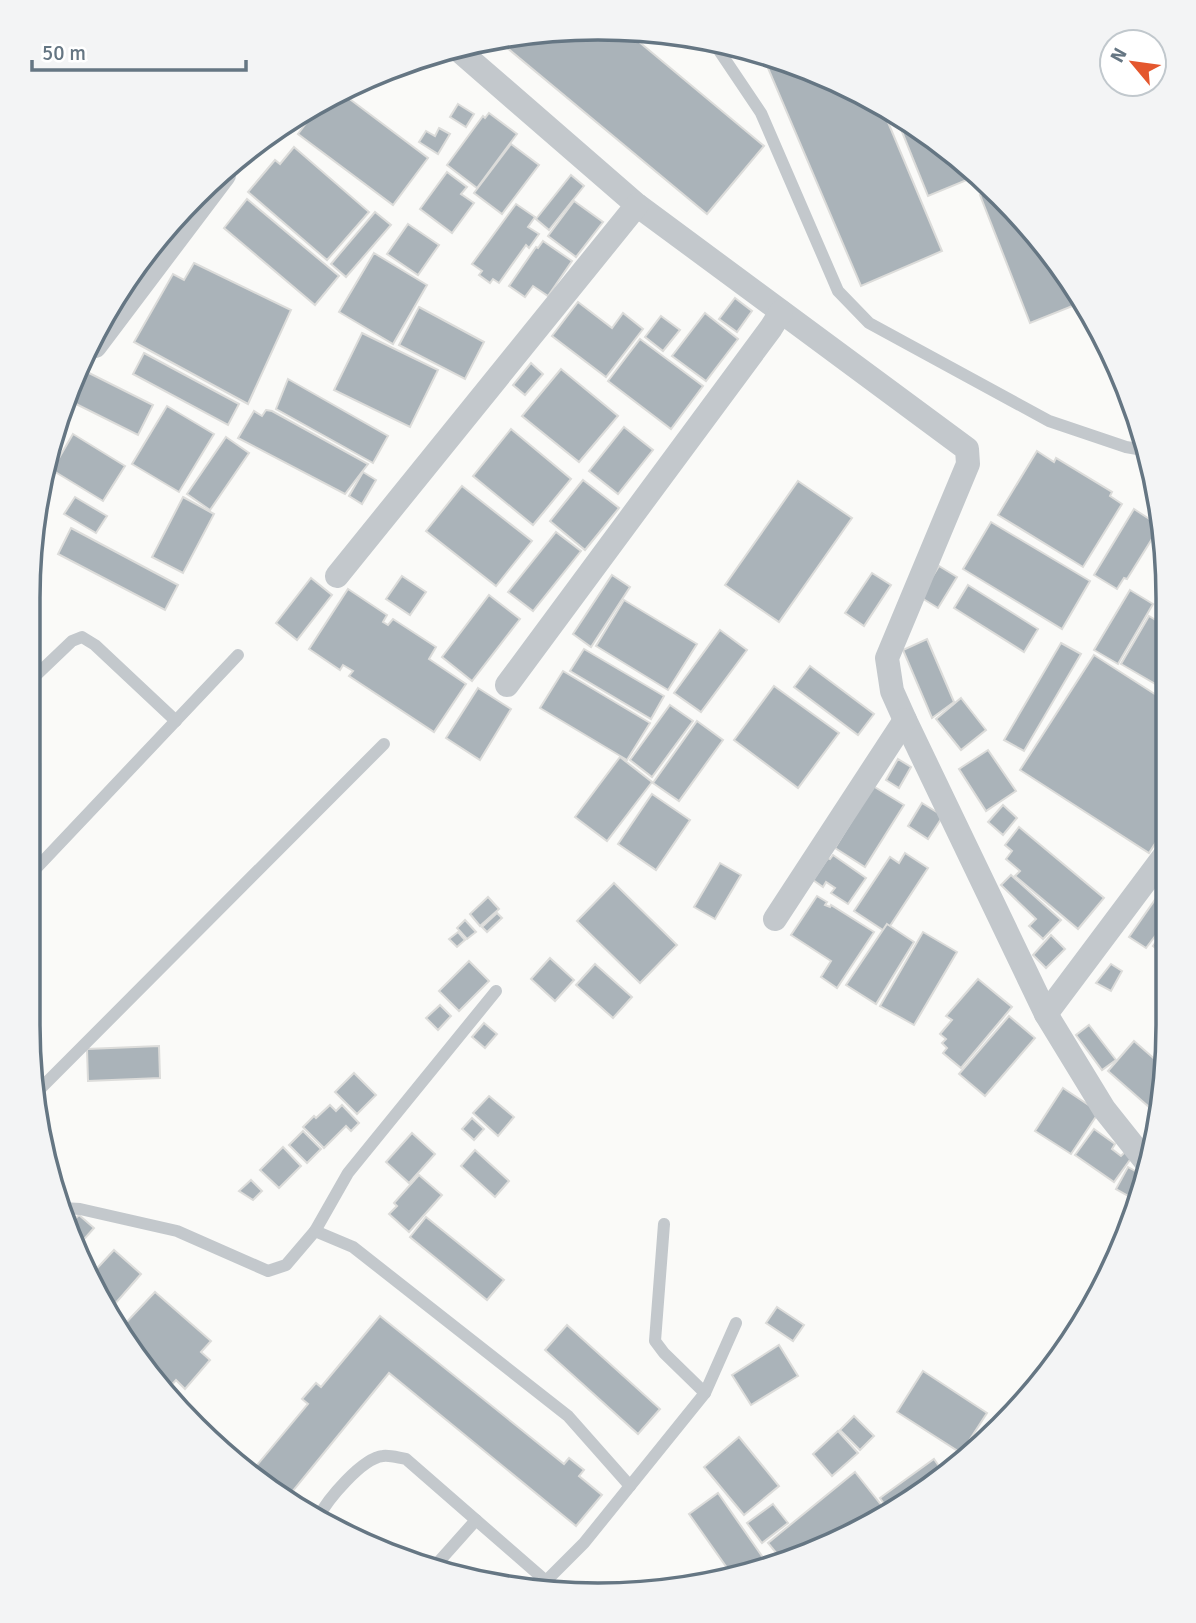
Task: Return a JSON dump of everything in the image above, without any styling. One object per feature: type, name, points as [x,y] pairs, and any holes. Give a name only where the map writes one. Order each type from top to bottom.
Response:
[{"type":"street","points":[[466,56],[637,205],[967,449],[968,464],[887,659],[892,691],[1046,1014],[1104,1109],[1140,1155]]},
{"type":"street","points":[[337,576],[637,205]]},
{"type":"street","points":[[114,321],[195,213]]},
{"type":"street","points":[[507,685],[781,312]]},
{"type":"street","points":[[775,919],[905,720]]},
{"type":"street","points":[[1046,1014],[1156,867]]},
{"type":"lane","points":[[722,54],[761,113],[838,291],[869,323],[1049,421],[1135,449]]},
{"type":"lane","points":[[40,672],[72,641],[82,637],[95,645],[176,721]]},
{"type":"lane","points":[[40,864],[238,655]]},
{"type":"lane","points":[[44,1085],[384,744]]},
{"type":"lane","points":[[72,1209],[177,1231],[268,1271],[286,1265],[315,1231],[348,1173],[496,991]]},
{"type":"lane","points":[[664,1224],[655,1341],[705,1393]]},
{"type":"lane","points":[[315,1231],[353,1247],[568,1416],[630,1486]]},
{"type":"lane","points":[[547,1580],[584,1543],[705,1393],[736,1323]]},
{"type":"lane","points":[[323,1510],[341,1486],[366,1463],[383,1455],[406,1459],[477,1520],[538,1579]]},
{"type":"lane","points":[[441,1560],[477,1520]]},
{"type":"building","points":[[562,41],[639,41],[764,146],[707,214],[507,48]]},
{"type":"building","points":[[768,67],[845,98],[888,122],[942,251],[861,286]]},
{"type":"building","points":[[349,99],[428,158],[393,205],[298,134],[307,123]]},
{"type":"building","points":[[458,104],[474,114],[466,127],[450,117]]},
{"type":"building","points":[[489,113],[517,134],[477,188],[447,165],[483,116],[485,118]]},
{"type":"building","points":[[439,128],[450,134],[438,154],[419,142],[426,131],[435,136]]},
{"type":"building","points":[[901,130],[967,180],[928,196]]},
{"type":"building","points":[[511,144],[539,165],[502,214],[474,193]]},
{"type":"building","points":[[294,147],[369,212],[327,260],[248,192],[275,160],[280,164]]},
{"type":"building","points":[[447,172],[467,187],[461,194],[474,203],[452,233],[420,209]]},
{"type":"building","points":[[571,175],[584,186],[549,230],[536,219]]},
{"type":"building","points":[[980,195],[1017,230],[1073,306],[1030,323]]},
{"type":"building","points":[[247,199],[339,276],[315,305],[224,228]]},
{"type":"building","points":[[574,201],[603,222],[576,257],[548,236]]},
{"type":"building","points":[[516,204],[535,217],[528,227],[539,234],[529,248],[526,245],[499,283],[493,279],[490,283],[479,275],[482,271],[472,264]]},
{"type":"building","points":[[375,212],[391,225],[346,277],[331,264]]},
{"type":"building","points":[[408,224],[439,245],[418,275],[387,254]]},
{"type":"building","points":[[543,241],[572,261],[548,296],[533,286],[525,297],[509,286]]},
{"type":"building","points":[[374,253],[427,285],[393,344],[339,312]]},
{"type":"building","points":[[194,263],[291,310],[248,404],[134,342],[173,274],[184,280]]},
{"type":"building","points":[[735,298],[752,311],[737,332],[719,319]]},
{"type":"building","points":[[578,302],[612,328],[623,313],[643,329],[606,377],[552,336]]},
{"type":"building","points":[[419,307],[484,342],[465,379],[399,345]]},
{"type":"building","points":[[705,313],[738,339],[706,381],[672,356]]},
{"type":"building","points":[[661,316],[680,330],[663,351],[645,337]]},
{"type":"building","points":[[362,333],[438,370],[410,427],[334,390]]},
{"type":"building","points":[[640,339],[703,386],[671,429],[608,381]]},
{"type":"building","points":[[144,353],[239,404],[228,425],[133,374]]},
{"type":"building","points":[[531,363],[543,374],[525,395],[513,385]]},
{"type":"building","points":[[561,369],[618,416],[579,462],[522,416]]},
{"type":"building","points":[[88,373],[153,405],[138,435],[76,404]]},
{"type":"building","points":[[288,379],[388,436],[373,463],[276,409]]},
{"type":"building","points":[[167,406],[214,434],[179,492],[132,464]]},
{"type":"building","points":[[266,410],[368,464],[345,494],[238,438],[254,411],[262,416]]},
{"type":"building","points":[[624,427],[653,450],[618,494],[589,471]]},
{"type":"building","points":[[511,429],[571,479],[533,525],[473,476]]},
{"type":"building","points":[[73,434],[125,466],[103,501],[55,472],[57,461]]},
{"type":"building","points":[[226,437],[249,453],[210,510],[187,494]]},
{"type":"building","points":[[1037,451],[1054,462],[1056,458],[1112,492],[1110,496],[1122,504],[1083,567],[998,515]]},
{"type":"building","points":[[363,472],[376,480],[362,504],[349,496]]},
{"type":"building","points":[[583,480],[619,508],[585,550],[550,521]]},
{"type":"building","points":[[798,481],[852,518],[779,622],[725,585]]},
{"type":"building","points":[[462,486],[532,541],[496,586],[426,531]]},
{"type":"building","points":[[75,497],[107,516],[96,533],[64,514]]},
{"type":"building","points":[[183,497],[214,514],[183,573],[152,557]]},
{"type":"building","points":[[1134,509],[1150,520],[1152,538],[1127,579],[1124,578],[1117,589],[1094,575]]},
{"type":"building","points":[[991,522],[1090,581],[1062,629],[963,569]]},
{"type":"building","points":[[71,528],[178,585],[165,610],[58,554]]},
{"type":"building","points":[[556,532],[581,551],[533,611],[508,592]]},
{"type":"building","points":[[939,566],[957,577],[938,608],[920,597]]},
{"type":"building","points":[[872,573],[891,585],[864,626],[845,613]]},
{"type":"building","points":[[612,575],[630,587],[591,647],[573,634]]},
{"type":"building","points":[[402,576],[426,592],[410,615],[386,599]]},
{"type":"building","points":[[311,578],[332,595],[297,640],[276,623]]},
{"type":"building","points":[[968,585],[1038,629],[1024,652],[954,608]]},
{"type":"building","points":[[348,589],[387,615],[383,622],[388,625],[393,619],[436,647],[429,659],[466,684],[434,732],[349,676],[353,671],[343,665],[340,670],[309,649]]},
{"type":"building","points":[[1130,590],[1153,604],[1118,664],[1094,650]]},
{"type":"building","points":[[489,595],[520,619],[472,681],[442,657]]},
{"type":"building","points":[[624,600],[697,644],[668,690],[596,646]]},
{"type":"building","points":[[1149,616],[1156,620],[1156,684],[1121,664]]},
{"type":"building","points":[[720,630],[747,650],[701,712],[674,693]]},
{"type":"building","points":[[927,639],[954,702],[932,718],[903,650]]},
{"type":"building","points":[[1061,643],[1081,654],[1024,751],[1004,740]]},
{"type":"building","points":[[584,649],[664,696],[651,719],[570,671]]},
{"type":"building","points":[[1094,655],[1156,695],[1156,842],[1149,853],[1020,770]]},
{"type":"building","points":[[810,666],[874,714],[858,735],[794,687]]},
{"type":"building","points":[[563,671],[650,723],[627,760],[540,708]]},
{"type":"building","points":[[774,686],[839,733],[798,788],[734,740]]},
{"type":"building","points":[[478,688],[511,709],[480,760],[446,738]]},
{"type":"building","points":[[961,698],[986,730],[961,750],[936,719]]},
{"type":"building","points":[[670,705],[693,721],[652,777],[630,760]]},
{"type":"building","points":[[697,721],[723,740],[679,801],[653,783]]},
{"type":"building","points":[[988,750],[1016,791],[986,811],[959,769]]},
{"type":"building","points":[[620,757],[652,782],[607,841],[575,817]]},
{"type":"building","points":[[898,759],[911,767],[899,788],[886,780]]},
{"type":"building","points":[[873,786],[904,805],[865,867],[835,848]]},
{"type":"building","points":[[652,794],[690,820],[656,870],[618,844]]},
{"type":"building","points":[[922,803],[943,816],[928,839],[908,826]]},
{"type":"building","points":[[1003,805],[1017,818],[1003,835],[988,822]]},
{"type":"building","points":[[1019,827],[1104,898],[1078,929],[1015,876],[1020,871],[1006,859],[1012,851],[1005,845]]},
{"type":"building","points":[[905,853],[928,868],[886,932],[854,911],[890,857],[899,863]]},
{"type":"building","points":[[833,855],[866,878],[848,904],[831,893],[835,888],[826,882],[823,887],[813,880]]},
{"type":"building","points":[[720,863],[741,875],[715,919],[694,907]]},
{"type":"building","points":[[1011,875],[1061,920],[1043,939],[1029,926],[1036,919],[1001,885]]},
{"type":"building","points":[[614,883],[677,945],[640,983],[577,921]]},
{"type":"building","points":[[817,896],[827,902],[825,905],[831,905],[874,932],[837,988],[821,977],[831,961],[791,935]]},
{"type":"building","points":[[488,897],[499,909],[480,926],[470,914]]},
{"type":"building","points":[[1156,898],[1156,935],[1146,948],[1129,937]]},
{"type":"building","points":[[497,913],[502,918],[487,932],[482,927]]},
{"type":"building","points":[[465,920],[476,932],[467,939],[457,928]]},
{"type":"building","points":[[887,924],[914,942],[876,1004],[846,985]]},
{"type":"building","points":[[458,932],[465,940],[457,947],[449,939]]},
{"type":"building","points":[[923,932],[957,952],[914,1025],[880,1006]]},
{"type":"building","points":[[1051,935],[1065,949],[1046,968],[1033,955]]},
{"type":"building","points":[[550,958],[574,980],[555,1001],[531,979]]},
{"type":"building","points":[[469,961],[489,981],[459,1011],[439,991]]},
{"type":"building","points":[[595,964],[632,997],[613,1018],[576,985]]},
{"type":"building","points":[[1111,964],[1122,971],[1111,991],[1096,983]]},
{"type":"building","points":[[978,979],[1012,1007],[961,1068],[943,1053],[947,1048],[942,1043],[946,1039],[940,1034],[952,1020],[946,1016]]},
{"type":"building","points":[[440,1005],[451,1016],[438,1030],[426,1018]]},
{"type":"building","points":[[1009,1016],[1035,1038],[985,1096],[959,1074]]},
{"type":"building","points":[[484,1023],[497,1034],[485,1048],[472,1037]]},
{"type":"building","points":[[1089,1025],[1116,1060],[1102,1070],[1076,1035]]},
{"type":"building","points":[[1134,1041],[1155,1059],[1149,1107],[1108,1071]]},
{"type":"building","points":[[159,1046],[160,1078],[88,1081],[87,1049]]},
{"type":"building","points":[[354,1073],[376,1095],[357,1114],[335,1092]]},
{"type":"building","points":[[1063,1088],[1099,1112],[1071,1154],[1035,1131]]},
{"type":"building","points":[[489,1096],[514,1117],[498,1136],[473,1113]]},
{"type":"building","points":[[330,1105],[336,1111],[342,1105],[359,1123],[351,1131],[346,1126],[324,1148],[303,1127]]},
{"type":"building","points":[[472,1118],[484,1129],[474,1140],[462,1129]]},
{"type":"building","points":[[1094,1129],[1115,1144],[1112,1149],[1121,1156],[1125,1152],[1132,1157],[1114,1182],[1075,1155]]},
{"type":"building","points":[[303,1131],[321,1149],[307,1163],[289,1145]]},
{"type":"building","points":[[412,1133],[435,1154],[409,1183],[386,1162]]},
{"type":"building","points":[[283,1147],[301,1166],[279,1188],[260,1170]]},
{"type":"building","points":[[475,1150],[509,1181],[495,1197],[461,1166]]},
{"type":"building","points":[[1128,1167],[1136,1172],[1128,1196],[1116,1189]]},
{"type":"building","points":[[419,1175],[442,1195],[409,1232],[389,1214],[397,1206],[394,1203]]},
{"type":"building","points":[[251,1180],[262,1191],[253,1200],[239,1191]]},
{"type":"building","points":[[79,1215],[94,1228],[84,1240],[83,1238],[76,1218]]},
{"type":"building","points":[[426,1217],[504,1280],[487,1300],[410,1237]]},
{"type":"building","points":[[114,1250],[141,1274],[115,1304],[97,1269]]},
{"type":"building","points":[[155,1292],[211,1341],[201,1352],[210,1360],[185,1389],[176,1380],[172,1385],[126,1322]]},
{"type":"building","points":[[777,1307],[804,1325],[793,1341],[766,1323]]},
{"type":"building","points":[[380,1316],[564,1464],[569,1458],[584,1470],[579,1476],[602,1495],[576,1526],[389,1373],[292,1492],[257,1466],[308,1404],[302,1399],[316,1383],[321,1387]]},
{"type":"building","points":[[567,1325],[660,1409],[638,1434],[545,1350]]},
{"type":"building","points":[[779,1345],[798,1376],[751,1405],[732,1375]]},
{"type":"building","points":[[923,1371],[987,1413],[968,1442],[958,1451],[897,1412]]},
{"type":"building","points":[[854,1416],[874,1436],[860,1450],[840,1430]]},
{"type":"building","points":[[838,1431],[858,1453],[832,1476],[813,1454]]},
{"type":"building","points":[[739,1437],[779,1486],[744,1515],[704,1467]]},
{"type":"building","points":[[934,1459],[939,1466],[884,1504],[880,1498]]},
{"type":"building","points":[[855,1472],[881,1505],[845,1525],[777,1553],[768,1543]]},
{"type":"building","points":[[718,1493],[763,1557],[727,1567],[689,1514]]},
{"type":"building","points":[[773,1504],[788,1523],[762,1543],[747,1523]]}]
